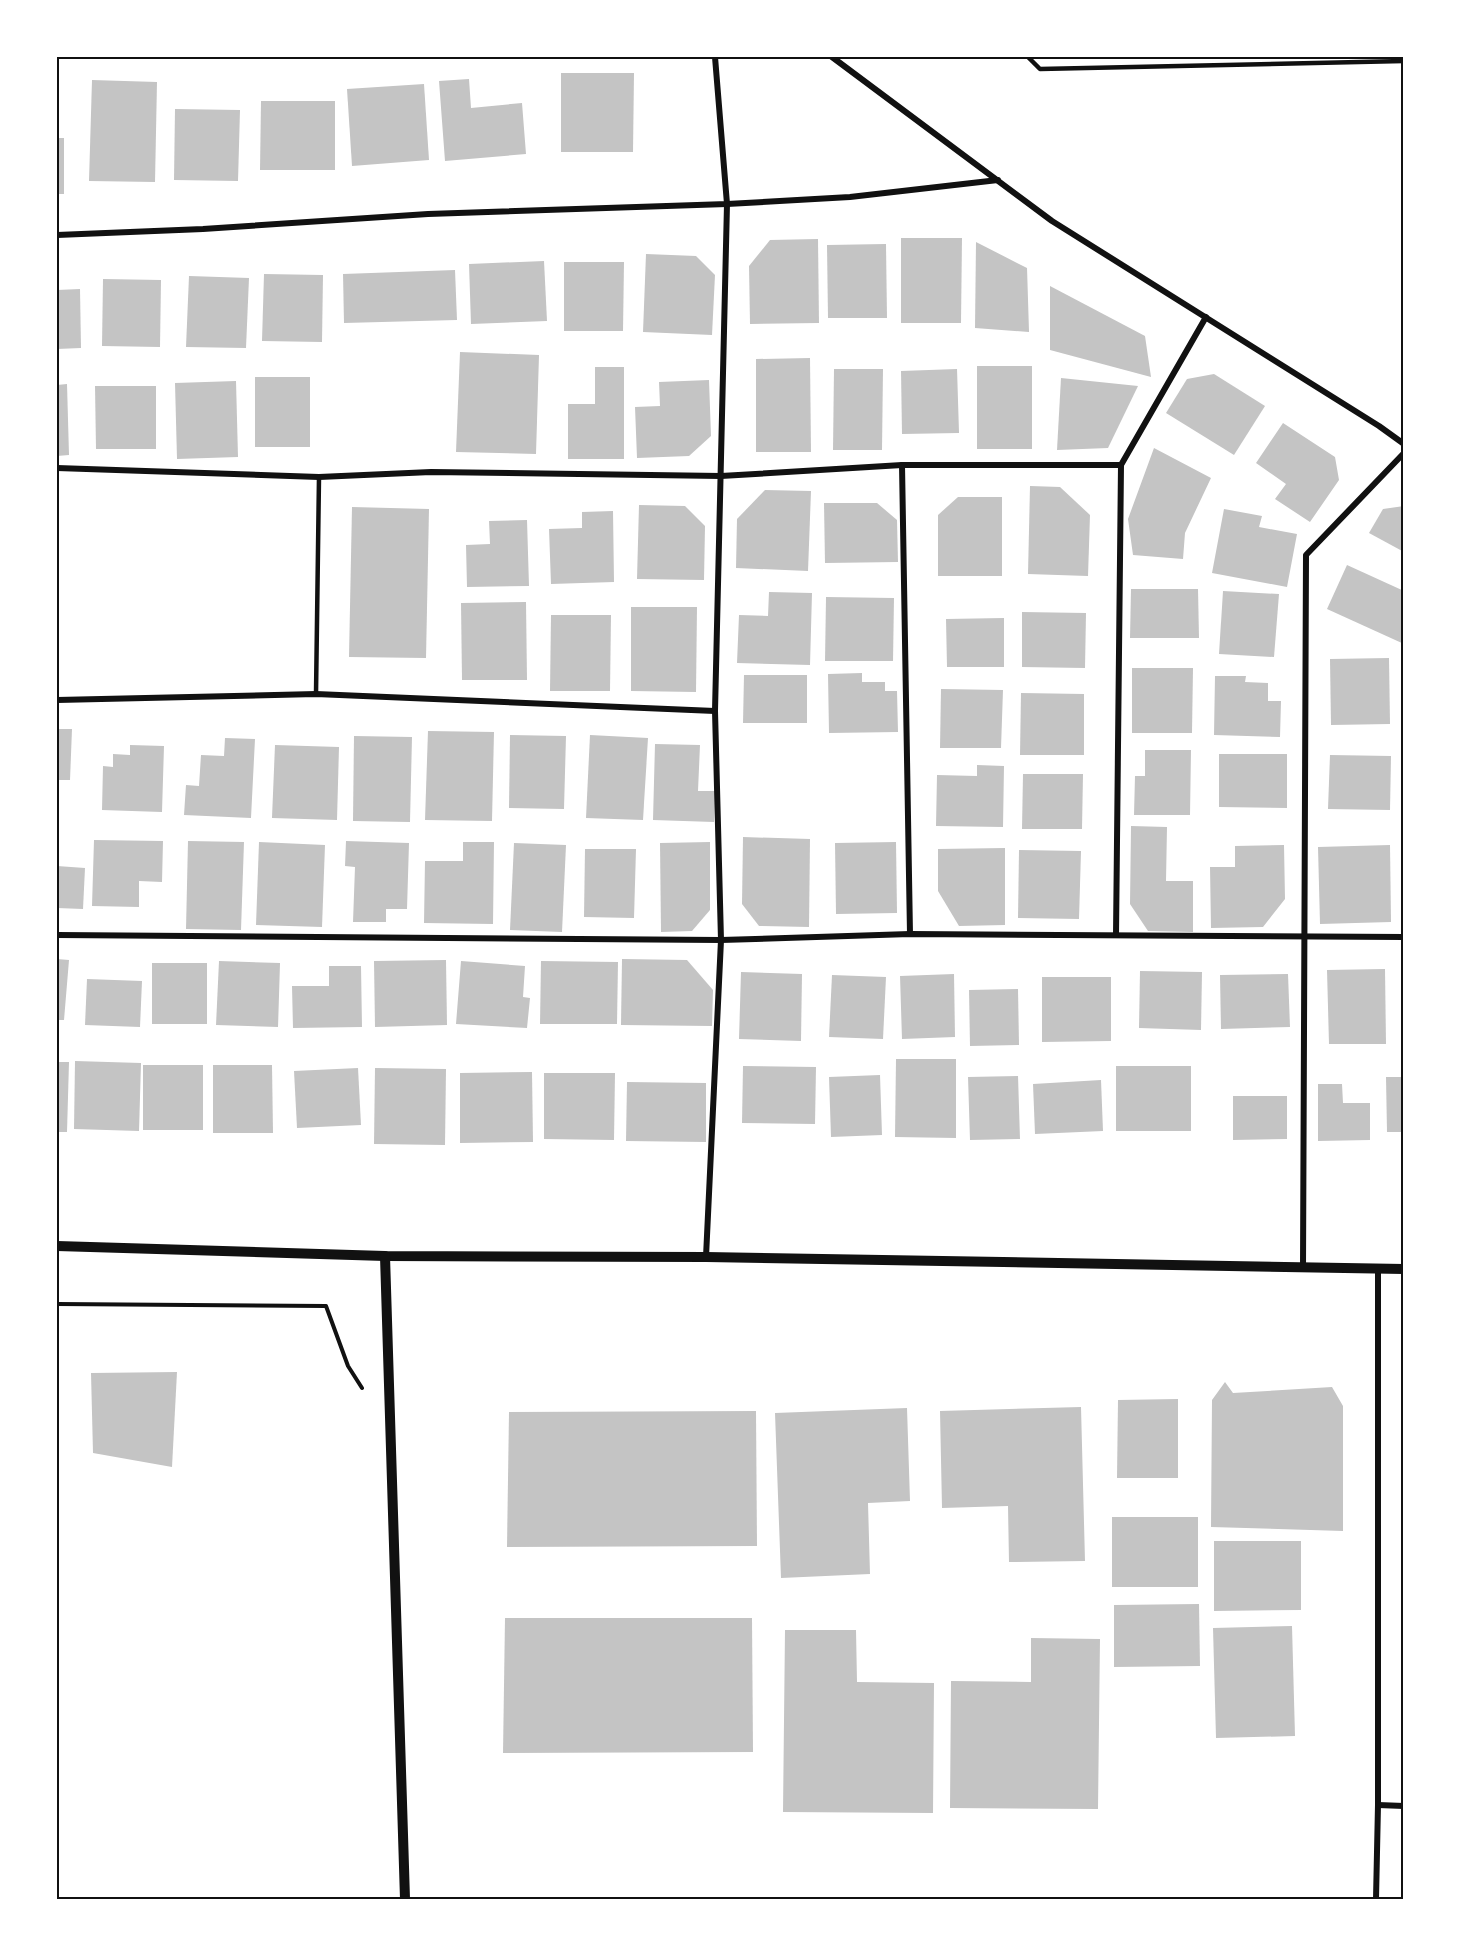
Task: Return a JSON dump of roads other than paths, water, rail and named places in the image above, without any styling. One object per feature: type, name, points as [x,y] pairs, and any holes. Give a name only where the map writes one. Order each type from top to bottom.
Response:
[{"type":"street","points":[[706,1257],[721,940],[715,711],[728,204],[715,57]]},
{"type":"street","points":[[832,57],[1052,221],[1379,426],[1404,444]]},
{"type":"street","points":[[57,235],[203,229],[428,214],[728,204],[850,197],[998,180]]},
{"type":"street","points":[[1116,935],[1121,465],[1206,318]]},
{"type":"street","points":[[1303,1268],[1306,555],[1404,453]]},
{"type":"street","points":[[57,468],[319,477],[431,472],[721,477],[902,465],[1121,465]]},
{"type":"street","points":[[902,465],[910,934]]},
{"type":"street","points":[[57,700],[315,694],[715,711]]},
{"type":"street","points":[[57,935],[721,940],[910,934],[1404,937]]},
{"type":"street","points":[[57,1246],[385,1256],[706,1257],[1404,1269]]},
{"type":"street","points":[[385,1256],[405,1899]]},
{"type":"street","points":[[1376,1899],[1378,1806],[1377,1269]]},
{"type":"street","points":[[1378,1806],[1404,1806]]},
{"type":"lane","points":[[1028,57],[1040,69],[1404,62]]},
{"type":"lane","points":[[315,694],[319,477]]}]
